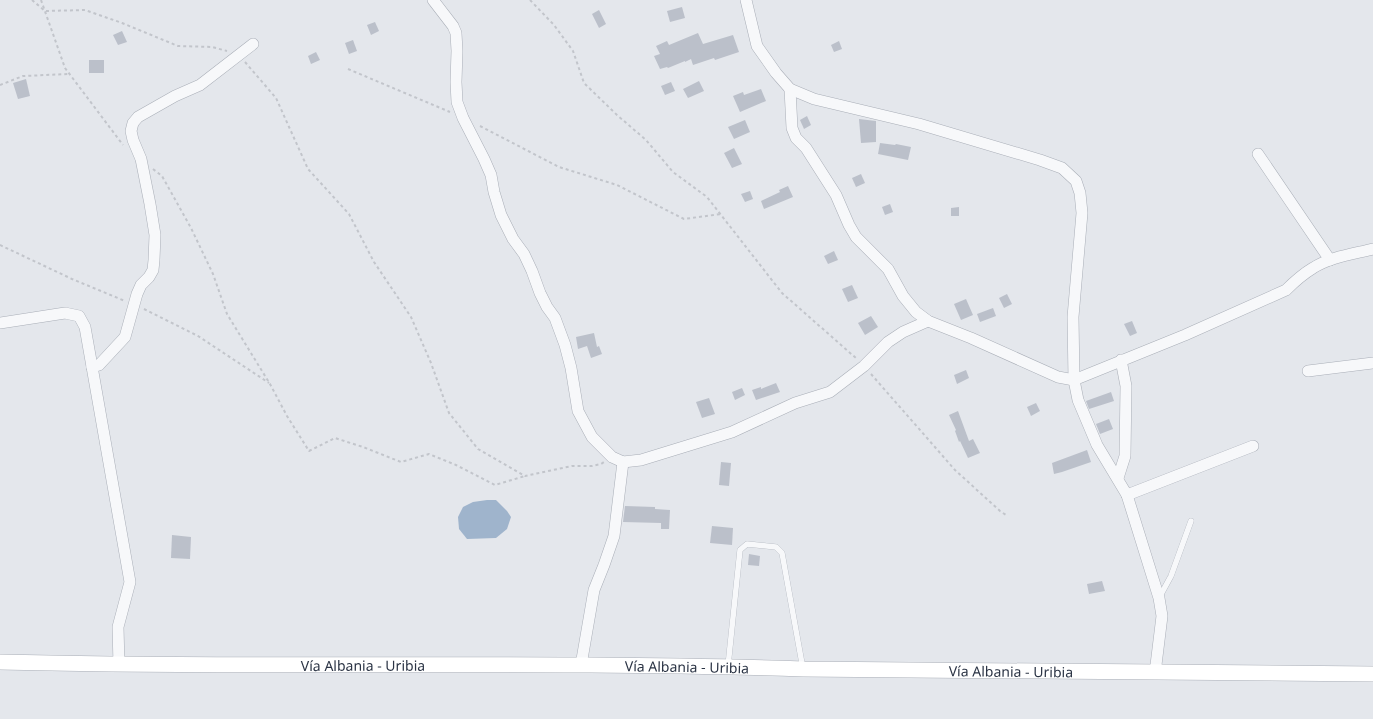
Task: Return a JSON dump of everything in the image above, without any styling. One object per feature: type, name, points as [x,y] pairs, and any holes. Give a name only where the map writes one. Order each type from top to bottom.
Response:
[{"type":"main road","name":"Vía Albania - Uribia","points":[[0,662],[119,665],[728,666],[803,669],[1373,674]]},
{"type":"street","points":[[433,0],[453,26],[456,33],[457,102],[463,118],[491,175],[494,192],[501,215],[513,239],[524,254],[540,293],[547,307],[555,318],[565,345],[571,368],[578,411],[592,437],[612,457],[623,462],[647,458],[732,432],[795,403],[830,392],[864,366],[888,342],[904,332],[928,321]]},
{"type":"street","points":[[746,0],[757,46],[776,73],[790,89],[814,99],[918,124],[1040,160],[1062,168],[1076,181],[1080,193],[1082,213],[1073,317],[1074,380],[1078,400],[1097,445],[1127,495],[1159,598],[1162,616],[1155,673]]},
{"type":"street","points":[[92,367],[99,365],[125,337],[137,294],[141,285],[149,277],[154,260],[155,235],[141,159],[131,131],[133,123],[138,117],[175,96],[200,85],[253,44]]},
{"type":"street","points":[[790,89],[792,128],[796,138],[806,148],[836,195],[848,225],[856,237],[888,269],[903,296],[916,312],[928,321],[971,338],[1058,378],[1074,380],[1185,335],[1286,290],[1314,267],[1330,260],[1373,249]]},
{"type":"street","points":[[1258,154],[1330,260]]},
{"type":"street","points":[[0,323],[64,313],[79,316],[85,327],[130,582],[118,628],[119,665]]},
{"type":"street","points":[[1118,478],[1125,456],[1126,386],[1121,360]]},
{"type":"street","points":[[1308,371],[1373,363]]},
{"type":"street","points":[[1127,495],[1253,446]]},
{"type":"street","points":[[581,665],[594,590],[614,536],[623,462]]},
{"type":"lane","points":[[1159,598],[1171,576],[1191,521]]},
{"type":"lane","points":[[728,666],[740,550],[747,544],[776,547],[782,553],[803,669]]},
{"type":"path","points":[[32,0],[45,11],[85,10],[122,22],[178,46],[212,47],[239,55],[276,98],[308,169],[349,214],[374,262],[411,317],[431,363],[448,413],[478,449],[525,476]]},
{"type":"path","points":[[41,0],[65,68],[121,143],[126,147]]},
{"type":"path","points":[[530,0],[554,26],[573,50],[584,83],[617,115],[646,140],[673,172],[707,197],[782,293],[852,353],[955,470],[1006,515]]},
{"type":"path","points":[[348,69],[463,118],[559,167],[618,185],[684,219],[721,214]]},
{"type":"path","points":[[0,85],[23,76],[70,74]]},
{"type":"path","points":[[141,159],[162,176],[191,228],[213,274],[227,314],[309,451],[335,438],[401,462],[429,454],[456,465],[495,485],[525,476],[572,466],[592,466],[601,464],[612,457]]},
{"type":"water","points":[[496,500],[507,511],[511,517],[507,529],[496,538],[467,539],[459,529],[458,517],[463,507],[473,502]]},
{"type":"building","points":[[682,7],[685,18],[670,22],[667,11]]},
{"type":"building","points":[[599,10],[606,24],[599,28],[592,14]]},
{"type":"building","points":[[375,22],[379,31],[371,35],[367,25]]},
{"type":"building","points":[[122,31],[127,42],[118,45],[113,35]]},
{"type":"building","points":[[698,33],[703,44],[733,35],[739,52],[693,65],[691,59],[668,68],[660,69],[654,56],[660,54],[656,46],[667,41],[669,45]]},
{"type":"building","points":[[353,40],[357,51],[349,54],[345,43]]},
{"type":"building","points":[[839,41],[842,49],[834,52],[831,45]]},
{"type":"building","points":[[316,52],[320,60],[311,64],[308,56]]},
{"type":"building","points":[[89,60],[104,60],[104,73],[89,73]]},
{"type":"building","points":[[26,79],[30,96],[18,99],[13,83]]},
{"type":"building","points":[[699,81],[704,91],[688,98],[683,89]]},
{"type":"building","points":[[671,82],[675,91],[665,95],[661,86]]},
{"type":"building","points":[[761,89],[766,101],[740,112],[733,96],[743,92],[744,95]]},
{"type":"building","points":[[807,116],[811,125],[804,129],[800,120]]},
{"type":"building","points":[[859,119],[876,121],[876,142],[861,143]]},
{"type":"building","points":[[745,120],[750,132],[734,139],[728,127]]},
{"type":"building","points":[[880,143],[911,147],[908,160],[878,154]]},
{"type":"building","points":[[734,148],[742,164],[732,168],[724,153]]},
{"type":"building","points":[[861,174],[865,183],[856,187],[852,178]]},
{"type":"building","points":[[788,186],[793,197],[764,209],[761,201],[780,192],[779,190]]},
{"type":"building","points":[[750,191],[753,199],[745,202],[741,194]]},
{"type":"building","points":[[890,204],[893,212],[885,215],[882,207]]},
{"type":"building","points":[[959,207],[959,216],[951,216],[951,208]]},
{"type":"building","points":[[834,251],[838,260],[828,264],[824,256]]},
{"type":"building","points":[[852,285],[858,298],[848,302],[842,289]]},
{"type":"building","points":[[1007,294],[1012,304],[1004,308],[999,298]]},
{"type":"building","points":[[966,299],[973,315],[961,320],[954,304]]},
{"type":"building","points":[[993,308],[996,316],[980,322],[977,314]]},
{"type":"building","points":[[871,316],[878,327],[865,335],[858,323]]},
{"type":"building","points":[[1132,321],[1137,333],[1130,336],[1124,324]]},
{"type":"building","points":[[594,333],[597,347],[599,346],[602,354],[591,358],[587,346],[578,349],[576,337]]},
{"type":"building","points":[[966,370],[969,378],[957,384],[954,375]]},
{"type":"building","points":[[776,383],[780,392],[756,400],[752,390],[761,387],[761,389]]},
{"type":"building","points":[[742,388],[745,395],[735,400],[732,392]]},
{"type":"building","points":[[1111,392],[1114,401],[1089,409],[1086,401]]},
{"type":"building","points":[[709,398],[715,414],[702,418],[696,402]]},
{"type":"building","points":[[1036,403],[1040,411],[1031,416],[1027,407]]},
{"type":"building","points":[[958,411],[969,441],[973,439],[980,453],[968,458],[960,441],[959,442],[955,431],[956,430],[949,415]]},
{"type":"building","points":[[1109,419],[1113,429],[1100,434],[1096,424]]},
{"type":"building","points":[[1087,450],[1091,462],[1054,474],[1052,463]]},
{"type":"building","points":[[721,462],[731,463],[729,486],[719,485]]},
{"type":"building","points":[[625,506],[655,507],[655,509],[670,510],[669,529],[661,529],[661,523],[623,522]]},
{"type":"building","points":[[712,526],[733,528],[732,545],[710,543]]},
{"type":"building","points":[[172,535],[191,537],[190,559],[171,558]]},
{"type":"building","points":[[749,554],[760,556],[759,566],[748,565]]},
{"type":"building","points":[[1102,581],[1105,591],[1089,594],[1087,584]]}]
